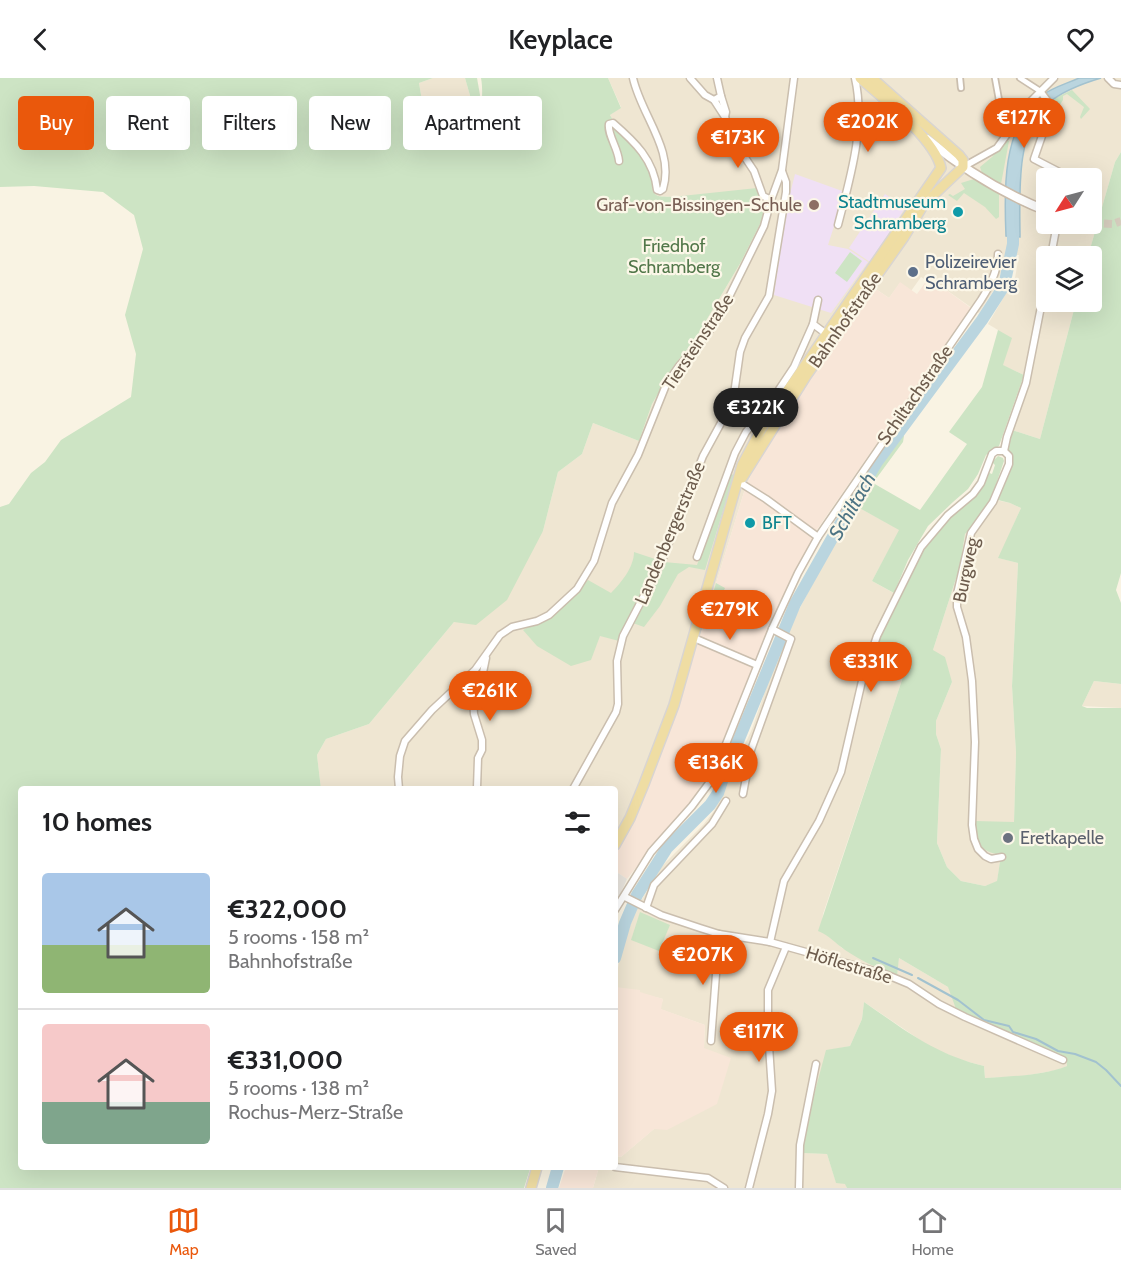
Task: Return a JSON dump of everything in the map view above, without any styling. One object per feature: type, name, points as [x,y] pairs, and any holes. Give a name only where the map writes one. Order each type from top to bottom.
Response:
[{"type":"main road","points":[[860,78],[918,131],[963,167],[1036,206]]},
{"type":"main road","points":[[872,78],[959,155],[963,160],[963,167]]},
{"type":"main road","name":"Bahnhofstraße","points":[[618,839],[644,784],[674,705],[739,482],[829,336],[941,168],[939,159],[918,131]]},
{"type":"main road","name":"Bahnhofstraße","points":[[829,336],[904,237],[924,204],[963,167]]},
{"type":"main road","points":[[531,1188],[536,1170]]},
{"type":"street","points":[[619,161],[616,146],[608,130],[609,124],[613,123],[652,165],[657,190],[663,189],[666,165],[650,121],[640,102],[633,78]]},
{"type":"street","points":[[690,78],[705,95],[714,100],[725,117],[732,138],[754,171],[763,196],[771,200]]},
{"type":"street","points":[[717,78],[726,112],[725,117]]},
{"type":"street","name":"Tiersteinstraße","points":[[399,786],[400,756],[405,741],[432,710],[486,656],[500,635],[512,627],[537,621],[549,615],[582,581],[594,561],[612,503],[638,455],[666,385],[679,366],[708,333],[728,299],[764,226],[782,170],[794,78]]},
{"type":"street","points":[[838,225],[856,149],[857,90],[855,78]]},
{"type":"street","points":[[960,78],[961,88]]},
{"type":"street","points":[[995,78],[999,100],[1015,123]]},
{"type":"street","points":[[1020,78],[1041,93],[1051,105],[1034,159],[1054,168]]},
{"type":"street","points":[[963,167],[997,148],[1015,123],[1054,78]]},
{"type":"street","points":[[1108,78],[1113,84],[1121,85]]},
{"type":"street","points":[[714,100],[722,96]]},
{"type":"street","name":"Landenbergerstraße","points":[[575,786],[616,712],[618,704],[617,661],[623,636],[661,563],[704,456],[733,401],[740,352],[745,338],[769,296],[786,192],[782,170]]},
{"type":"street","name":"Schiltachstraße","points":[[618,904],[621,898],[628,898],[634,877],[651,852],[692,806],[712,779],[757,665],[775,630],[798,573],[818,537],[981,300],[996,270],[998,254]]},
{"type":"street","points":[[697,556],[735,453],[746,432],[772,400],[794,367],[813,324],[818,300]]},
{"type":"street","name":"Burgweg","points":[[1002,858],[991,859],[985,856],[978,849],[974,839],[972,825],[975,742],[972,681],[966,637],[957,607],[959,585],[971,533],[993,502],[1009,464],[1009,456],[1004,451],[1026,383],[1040,312]]},
{"type":"street","points":[[813,324],[829,336]]},
{"type":"street","points":[[770,942],[784,881],[819,821],[841,772],[862,681],[877,636],[921,548],[948,515],[973,494],[981,483],[992,454],[996,451],[1004,451]]},
{"type":"street","points":[[739,482],[818,537]]},
{"type":"street","points":[[743,794],[751,750],[791,639],[775,630]]},
{"type":"street","points":[[694,639],[757,665]]},
{"type":"street","name":"Tiersteinstraße","points":[[477,786],[478,758],[482,750],[482,740],[474,714],[473,700],[480,687],[486,656]]},
{"type":"street","points":[[643,906],[654,885],[712,824],[726,801]]},
{"type":"street","name":"Höflestraße","points":[[628,898],[679,921],[719,934],[770,942],[852,964],[909,984],[939,1004],[965,1017],[1063,1060]]},
{"type":"street","points":[[711,1041],[719,934]]},
{"type":"street","points":[[748,1188],[772,1091],[768,990],[786,947]]},
{"type":"street","points":[[799,1188],[800,1144],[816,1064]]},
{"type":"street","points":[[618,1167],[708,1178],[724,1188]]},
{"type":"shaded area","points":[[433,78],[465,78],[470,96],[421,96],[419,83]]},
{"type":"shaded area","points":[[608,78],[1121,78],[1121,152],[1115,162],[1102,207],[1102,168],[1036,168],[1036,234],[1094,234],[1091,246],[1036,246],[1036,312],[1073,312],[1040,439],[1006,428],[1024,375],[1002,365],[998,330],[988,324],[1015,278],[1019,255],[1006,255],[997,285],[979,313],[938,284],[936,287],[921,277],[911,291],[900,283],[889,298],[873,287],[754,467],[659,758],[641,805],[618,846],[618,786],[321,786],[317,755],[326,739],[369,724],[454,622],[543,531],[558,472],[582,454],[593,423],[639,441],[652,404],[676,363],[694,341],[741,262],[763,218],[654,194],[652,190],[654,181],[641,155],[616,128],[610,115],[621,107]]},
{"type":"shaded area","points":[[795,174],[845,192],[828,245],[848,249],[868,262],[831,313],[774,295],[784,218]]},
{"type":"shaded area","points":[[885,194],[905,208],[870,262],[849,248]]},
{"type":"shaded area","points":[[927,280],[936,287],[938,284],[971,308],[816,531],[762,645],[708,778],[696,798],[627,879],[618,873],[618,846],[641,805],[659,758],[754,467],[807,381],[873,287],[889,298],[900,282],[917,294]]},
{"type":"shaded area","points":[[991,499],[1021,508],[999,558],[1018,563],[1012,686],[1016,753],[1014,822],[1001,855],[997,882],[985,886],[961,881],[947,867],[937,843],[941,749],[936,734],[936,721],[952,682],[933,650],[960,566],[965,534],[982,517]]},
{"type":"shaded area","points":[[854,505],[900,530],[872,581],[899,596],[907,665],[823,914],[822,923],[828,935],[842,948],[896,976],[899,958],[1055,1055],[1066,1058],[1067,1066],[1058,1070],[1023,1076],[985,1078],[984,1066],[961,1060],[932,1048],[864,1002],[862,1019],[850,1046],[830,1050],[802,1153],[827,1154],[836,1182],[846,1184],[847,1188],[593,1188],[598,1170],[618,1170],[618,1156],[621,1157],[654,1129],[704,1048],[705,1025],[660,1009],[663,999],[618,988],[620,955],[636,909],[662,866],[714,811],[752,729],[782,642]]},
{"type":"shaded area","points":[[1094,681],[1121,684],[1121,708],[1082,706]]},
{"type":"shaded area","points":[[618,873],[627,879],[618,899]]},
{"type":"shaded area","points":[[618,987],[640,990],[640,992],[663,999],[661,1009],[705,1025],[704,1048],[731,1058],[717,1104],[667,1130],[654,1129],[621,1157],[618,1156]]},
{"type":"shaded area","points":[[565,1170],[598,1170],[593,1188],[559,1188]]},
{"type":"green space","name":"Friedhof Schramberg","points":[[0,78],[433,78],[419,83],[421,96],[403,96],[403,150],[542,150],[542,96],[482,96],[481,78],[608,78],[621,108],[610,115],[648,165],[655,195],[672,197],[757,188],[764,205],[763,218],[741,262],[694,341],[676,363],[652,404],[639,441],[593,423],[582,454],[558,472],[543,531],[507,600],[476,625],[454,622],[369,724],[326,739],[317,755],[321,786],[18,786],[18,1170],[530,1170],[524,1188],[0,1188],[0,507],[9,504],[31,473],[45,462],[61,440],[131,397],[136,354],[125,315],[143,249],[134,215],[103,192],[34,186],[0,187]]},
{"type":"green space","points":[[465,78],[477,78],[480,96],[470,96]]},
{"type":"green space","points":[[1072,90],[1090,109],[1081,119],[1084,107],[1067,94],[1063,96],[1059,106],[1051,100]]},
{"type":"green space","points":[[1007,140],[1009,141],[1001,184],[982,173],[980,167]]},
{"type":"green space","points":[[1121,152],[1121,573],[1116,590],[1121,603],[1121,684],[1094,681],[1082,706],[1121,708],[1121,1188],[847,1188],[845,1184],[836,1183],[827,1154],[801,1153],[826,1050],[850,1046],[862,1019],[864,1002],[935,1048],[984,1066],[985,1078],[1037,1074],[1067,1066],[1066,1058],[956,1009],[948,987],[899,958],[897,976],[858,958],[818,931],[907,665],[874,647],[914,563],[942,522],[977,494],[987,472],[992,474],[995,465],[992,462],[998,456],[1004,461],[982,517],[965,534],[960,566],[933,650],[945,657],[952,682],[936,721],[936,734],[941,749],[937,843],[947,867],[961,881],[985,886],[997,881],[1001,855],[983,848],[976,835],[975,821],[1014,822],[1016,753],[1012,686],[1018,563],[998,558],[1021,508],[998,500],[1012,461],[1007,447],[1012,430],[1040,439],[1073,312],[1102,312],[1102,246],[1091,246],[1094,234],[1102,234],[1102,207],[1115,162]]},
{"type":"green space","points":[[974,179],[999,194],[999,217],[996,219],[985,207],[964,193],[957,201],[948,195],[953,196],[965,189],[961,183]]},
{"type":"green space","points":[[850,252],[862,261],[847,282],[835,273]]},
{"type":"green space","points":[[998,330],[1012,338],[1003,365],[1024,375],[999,446],[986,455],[978,474],[968,489],[928,526],[908,560],[894,593],[872,581],[899,530],[854,505],[880,463],[902,434],[903,442],[873,483],[920,510],[967,444],[949,432],[982,387]]},
{"type":"green space","points":[[728,473],[734,475],[705,570],[689,567],[678,574],[660,606],[644,627],[630,622],[619,641],[600,636],[591,660],[571,666],[537,646],[523,630],[554,614],[588,580],[611,593],[623,580],[634,552],[664,562],[697,565]]},
{"type":"green space","points":[[716,583],[725,588],[708,625],[704,623]]},
{"type":"green space","points":[[640,912],[670,925],[659,951],[631,940]]},
{"type":"water","points":[[1079,78],[1101,78],[1073,88],[1047,104],[1029,131],[1024,148],[1020,185],[1020,237],[1006,236],[1005,200],[1008,161],[1019,125],[1028,109],[1041,96]]},
{"type":"waterway","name":"Schiltach","points":[[618,948],[637,895],[667,848],[710,805],[718,793],[795,604],[843,519],[877,462],[982,320],[1004,286],[1013,244],[1013,220]]},
{"type":"waterway","points":[[873,958],[912,975]]},
{"type":"waterway","points":[[918,978],[958,1000],[984,1020],[1009,1026],[1013,1032],[1036,1039],[1058,1051],[1075,1054],[1096,1062],[1121,1086]]},
{"type":"waterway","name":"Schiltach","points":[[552,1188],[557,1170]]},
{"type":"tunnel","points":[[1102,223],[1113,224],[1121,221]]},
{"type":"place","name":"Graf-von-Bissingen-Schule","points":[[814,205]]},
{"type":"place","name":"Stadtmuseum Schramberg","points":[[958,212]]},
{"type":"place","name":"Polizeirevier Schramberg","points":[[913,272]]},
{"type":"place","name":"BFT","points":[[750,523]]},
{"type":"place","name":"Eretkapelle","points":[[1008,838]]}]
